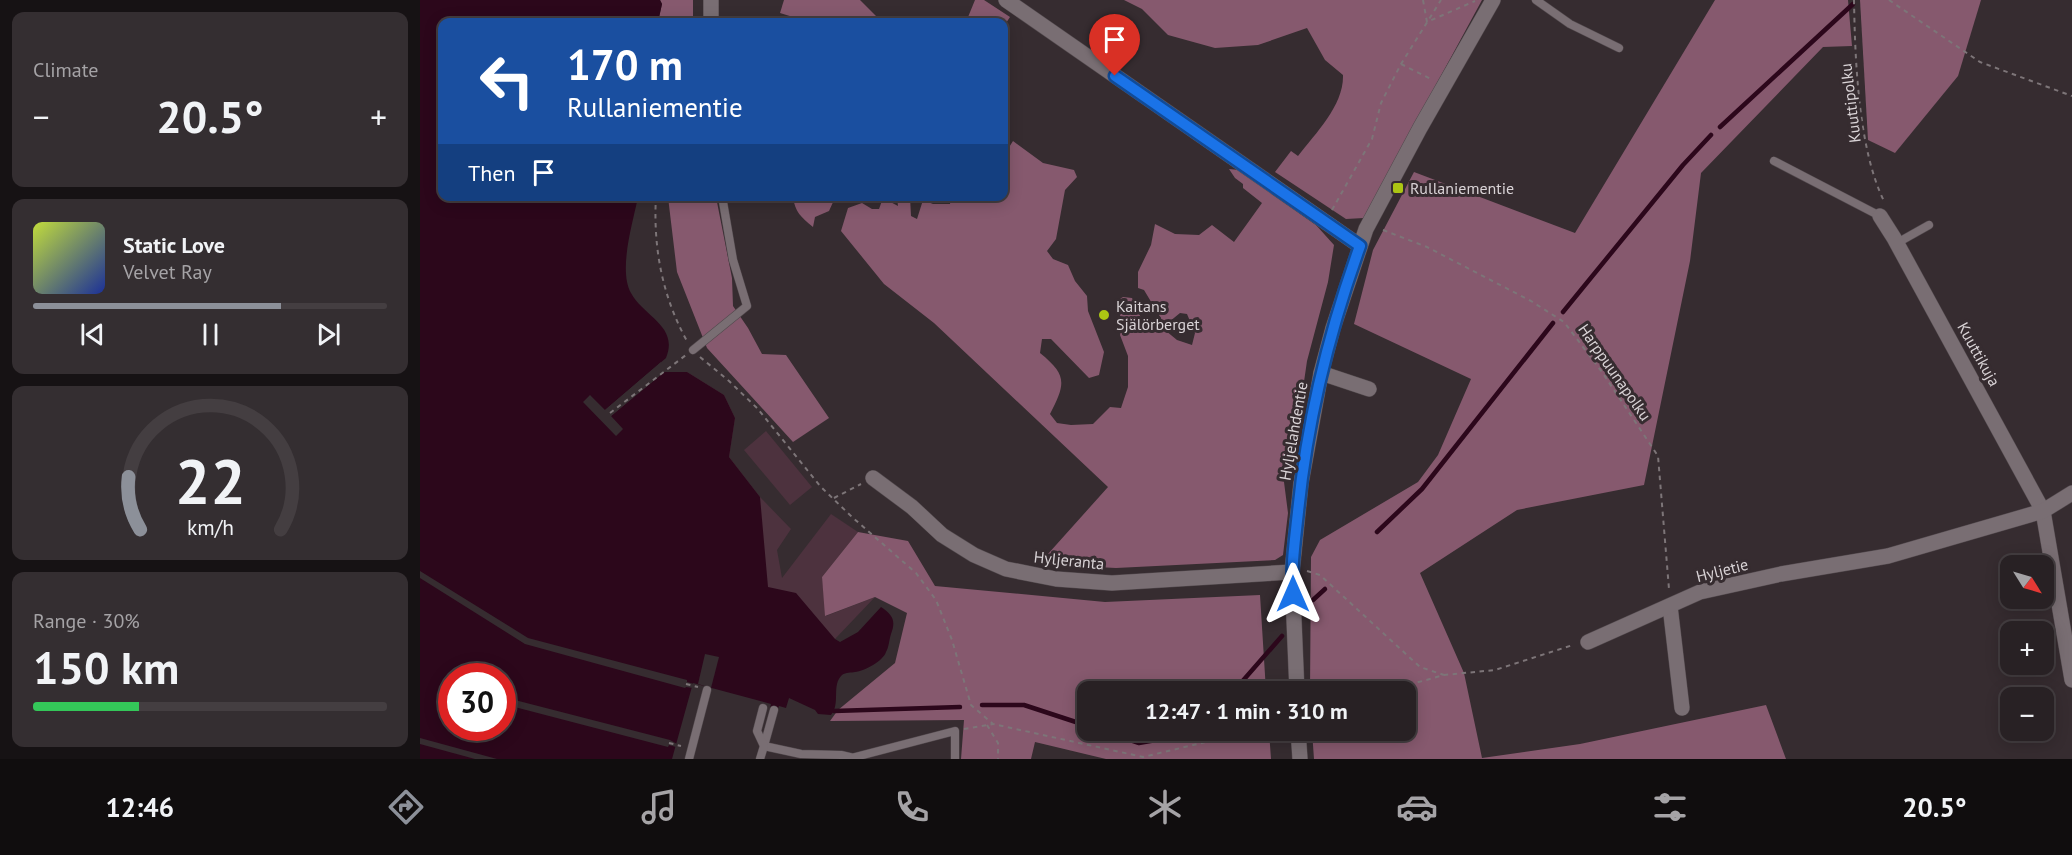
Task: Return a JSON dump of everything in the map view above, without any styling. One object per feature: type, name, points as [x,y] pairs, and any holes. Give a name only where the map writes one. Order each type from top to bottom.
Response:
[{"type":"street","points":[[711,0],[711,18]]},
{"type":"street","points":[[1006,0],[1360,246]]},
{"type":"street","name":"Hyljelahdentie","points":[[1297,681],[1292,568],[1301,483],[1321,373],[1333,328],[1366,229],[1491,4]]},
{"type":"street","name":"Kuuttikuja","points":[[1881,208],[1897,243],[2043,511],[2072,680]]},
{"type":"street","points":[[1321,373],[1369,389]]},
{"type":"street","name":"Hyljeranta","points":[[873,478],[912,507],[942,535],[974,555],[1006,569],[1056,579],[1112,583],[1292,568]]},
{"type":"street","name":"Hyljetie","points":[[1588,642],[1700,592],[1781,574],[1888,556],[2043,511],[2072,493]]},
{"type":"street","points":[[1670,606],[1682,708]]},
{"type":"street","points":[[1299,741],[1300,759]]},
{"type":"lane","points":[[1536,0],[1570,24],[1619,48]]},
{"type":"lane","points":[[1774,161],[1881,208]]},
{"type":"lane","points":[[693,350],[747,306],[733,260],[723,201]]},
{"type":"lane","points":[[1897,243],[1929,225]]},
{"type":"lane","points":[[689,759],[706,690]]},
{"type":"lane","points":[[763,708],[757,731],[764,746]]},
{"type":"lane","points":[[760,759],[774,710]]},
{"type":"lane","points":[[764,746],[801,754],[857,758],[955,731],[955,759]]},
{"type":"path","points":[[1424,0],[1426,22]]},
{"type":"path","points":[[1323,222],[1334,207],[1372,139],[1381,103],[1401,64],[1441,0]]},
{"type":"path","points":[[1426,22],[1474,0],[1491,4]]},
{"type":"path","name":"Kuuttipolku","points":[[1854,0],[1854,36],[1864,138],[1881,208]]},
{"type":"path","points":[[1889,0],[1980,62],[2072,96]]},
{"type":"path","points":[[1401,64],[1444,86]]},
{"type":"path","points":[[656,201],[654,232],[657,261],[679,326],[693,350],[757,408],[801,464],[833,499],[916,573],[936,600],[952,640],[971,705],[993,724]]},
{"type":"path","name":"Harppuunapolku","points":[[1377,228],[1427,248],[1531,301],[1564,322],[1602,372],[1658,456],[1670,606]]},
{"type":"path","points":[[610,412],[693,350]]},
{"type":"path","points":[[833,499],[873,478]]},
{"type":"path","points":[[1292,568],[1303,563],[1303,570],[1320,575],[1420,667],[1444,675]]},
{"type":"path","points":[[1416,683],[1444,675],[1495,670],[1588,642]]},
{"type":"path","points":[[955,731],[993,724],[1143,757],[1211,741]]},
{"type":"path","points":[[987,725],[998,743],[999,759]]},
{"type":"shaded area","points":[[420,0],[660,0],[662,4],[659,18],[438,18],[438,201],[637,201],[626,259],[627,283],[637,301],[664,330],[669,347],[666,358],[605,410],[611,416],[664,372],[687,372],[724,395],[735,418],[729,457],[760,497],[768,587],[796,593],[840,642],[858,632],[881,607],[891,616],[893,622],[888,648],[881,659],[868,668],[847,673],[839,679],[834,711],[831,715],[818,714],[815,710],[789,698],[786,708],[779,706],[777,711],[770,709],[771,704],[693,683],[672,759],[420,759]]},
{"type":"shaded area","points":[[660,0],[693,0],[693,18],[659,18],[662,4]]},
{"type":"shaded area","points":[[784,0],[860,0],[878,18],[796,18],[780,13]]},
{"type":"shaded area","points":[[975,0],[984,0],[1010,17],[1008,20],[1008,18],[968,18]]},
{"type":"shaded area","points":[[1124,0],[1482,0],[1364,218],[1346,219],[1275,172],[1291,151],[1298,156],[1328,118],[1342,86],[1343,75],[1325,60],[1307,28],[1258,45],[1215,48],[1168,35],[1142,9]]},
{"type":"shaded area","points":[[1715,0],[1848,0],[1852,46],[1823,47],[1701,173],[1690,261],[1644,485],[1517,510],[1420,573],[1464,673],[1482,758],[1580,744],[1766,705],[1786,759],[1314,759],[1313,741],[1416,741],[1416,681],[1310,681],[1311,557],[1320,540],[1418,482],[1438,455],[1471,379],[1354,324],[1373,250],[1414,172],[1575,233]]},
{"type":"shaded area","points":[[1860,0],[1981,0],[1958,76],[1895,153],[1868,140]]},
{"type":"shaded area","points":[[1013,141],[1043,163],[1074,170],[1077,177],[1065,190],[1056,239],[1047,251],[1053,259],[1068,265],[1075,281],[1087,296],[1088,311],[1104,352],[1099,375],[1089,378],[1051,339],[1042,339],[1040,353],[1055,367],[1061,380],[1059,394],[1050,414],[1057,423],[1093,424],[1110,407],[1121,408],[1128,387],[1128,356],[1120,335],[1123,323],[1115,302],[1123,297],[1132,298],[1146,329],[1160,326],[1177,340],[1192,345],[1195,333],[1187,314],[1180,313],[1169,322],[1162,320],[1144,290],[1138,288],[1138,272],[1151,245],[1155,224],[1175,234],[1199,235],[1212,225],[1234,242],[1262,203],[1243,188],[1243,184],[1229,169],[1239,170],[1316,225],[1334,245],[1328,282],[1307,361],[1296,437],[1284,482],[1288,513],[1283,555],[1275,560],[1116,568],[1039,564],[1108,487],[934,323],[884,284],[841,231],[848,208],[862,203],[872,209],[879,209],[882,201],[889,201],[898,206],[897,201],[910,201],[911,216],[917,219],[923,201],[933,204],[950,204],[950,201],[1008,201],[1008,149]]},
{"type":"shaded area","points":[[668,201],[717,201],[732,278],[733,306],[762,354],[786,355],[829,418],[793,442],[707,348],[677,272]]},
{"type":"shaded area","points":[[794,201],[834,201],[829,211],[815,217],[813,227],[795,207]]},
{"type":"shaded area","points":[[664,372],[687,372],[724,395],[735,418],[729,457],[760,497],[791,529],[777,550],[782,578],[831,514],[858,532],[822,577],[826,616],[875,597],[835,639],[763,608]]},
{"type":"shaded area","points":[[766,431],[812,487],[790,505],[744,450]]},
{"type":"shaded area","points":[[858,532],[908,541],[935,586],[1105,602],[1260,595],[1265,681],[1077,681],[1077,741],[1270,741],[1271,759],[1106,759],[1035,742],[1031,759],[961,759],[964,720],[830,721],[838,710],[895,663],[907,613],[875,597],[825,616],[822,577]]},
{"type":"pier","points":[[661,362],[663,365],[609,410],[611,413],[663,370],[668,369],[611,416],[623,429],[616,436],[583,402],[590,395],[605,410]]},
{"type":"pier","points":[[420,571],[528,638],[687,680],[694,684],[693,688],[685,688],[525,644],[420,578]]},
{"type":"pier","points":[[705,654],[719,657],[711,688],[698,684]]},
{"type":"pier","points":[[516,700],[670,740],[677,744],[676,747],[669,745],[668,747],[516,707]]},
{"type":"pier","points":[[420,738],[497,759],[475,759],[420,744]]},
{"type":"waterway","points":[[1720,127],[1853,4]]},
{"type":"waterway","points":[[1563,312],[1683,165],[1711,135]]},
{"type":"waterway","points":[[1377,532],[1422,489],[1553,323]]},
{"type":"waterway","points":[[1313,600],[1325,589]]},
{"type":"waterway","points":[[1243,681],[1282,636]]},
{"type":"waterway","points":[[982,705],[1024,705],[1077,722]]},
{"type":"waterway","points":[[834,711],[960,707]]},
{"type":"waterway","points":[[1133,741],[1139,743],[1150,741]]},
{"type":"place","name":"Rullaniementie","points":[[1398,188]]},
{"type":"place","name":"Kaitans Själörberget","points":[[1104,315]]},
{"type":"route","points":[[1115,76],[1360,246],[1347,282],[1321,373],[1301,483],[1292,572],[1293,594]]}]
